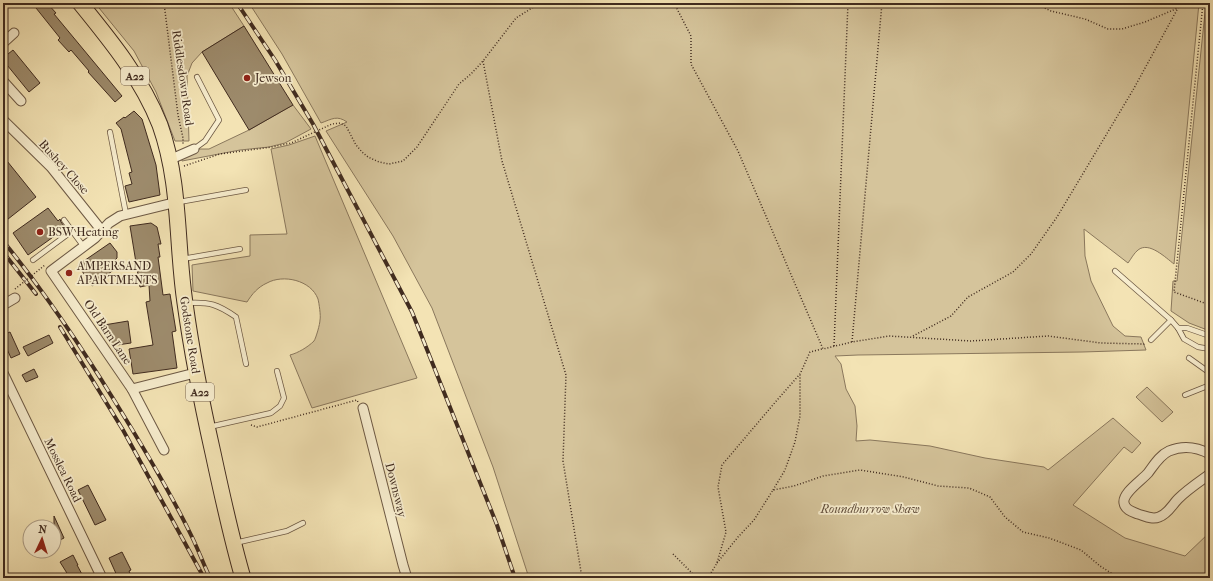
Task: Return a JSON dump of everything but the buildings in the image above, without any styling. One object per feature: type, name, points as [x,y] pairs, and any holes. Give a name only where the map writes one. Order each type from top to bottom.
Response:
[{"type":"highway","name":"Godstone Road","points":[[80,3],[126,60],[145,93],[175,161],[184,303],[195,372],[233,543],[243,578]]},
{"type":"street","points":[[3,43],[14,33]]},
{"type":"street","points":[[3,81],[21,101]]},
{"type":"street","name":"Bushey Close","points":[[4,122],[51,167],[102,231]]},
{"type":"street","points":[[175,161],[194,149]]},
{"type":"street","name":"Old Barn Lane","points":[[164,450],[132,389],[51,271],[84,247],[115,218],[177,202]]},
{"type":"street","points":[[132,389],[195,372]]},
{"type":"street","name":"Mosslea Road","points":[[3,373],[102,578]]},
{"type":"street","name":"Downsway","points":[[363,408],[407,578]]},
{"type":"street","points":[[1210,454],[1194,447],[1183,447],[1170,450],[1164,454],[1131,488],[1125,497],[1124,502],[1130,511],[1152,518],[1158,518],[1166,514],[1179,498],[1210,474]]},
{"type":"lane","points":[[194,149],[205,141],[219,120],[197,77]]},
{"type":"lane","points":[[110,132],[126,214]]},
{"type":"lane","points":[[177,202],[246,190]]},
{"type":"lane","points":[[64,220],[84,247]]},
{"type":"lane","points":[[33,260],[72,231]]},
{"type":"lane","points":[[181,259],[240,249]]},
{"type":"lane","points":[[1115,271],[1171,320],[1178,328],[1184,339],[1198,347],[1210,349]]},
{"type":"lane","points":[[184,303],[202,302],[215,304],[236,317],[246,364]]},
{"type":"lane","points":[[1151,340],[1171,320]]},
{"type":"lane","points":[[1178,328],[1187,328],[1210,336]]},
{"type":"lane","points":[[1189,358],[1210,373]]},
{"type":"lane","points":[[207,427],[271,413],[280,406],[284,398],[277,371]]},
{"type":"lane","points":[[1185,395],[1210,385]]},
{"type":"lane","points":[[233,543],[287,531],[303,523]]},
{"type":"path","name":"Riddlesdown Road","points":[[164,3],[178,115],[183,138],[175,161]]},
{"type":"path","points":[[175,161],[191,164],[220,154],[291,143],[332,124],[340,123],[346,126],[356,145],[368,157],[379,162],[389,164],[403,161],[417,147],[458,84],[471,74],[516,18],[540,3]]},
{"type":"path","points":[[674,3],[691,36],[691,64],[738,151],[823,349]]},
{"type":"path","points":[[834,346],[848,3]]},
{"type":"path","points":[[852,342],[882,3]]},
{"type":"path","points":[[1034,3],[1051,11],[1085,19],[1108,29],[1122,29],[1145,22],[1178,8]]},
{"type":"path","points":[[911,337],[951,316],[968,297],[1013,272],[1031,254],[1057,217],[1125,104],[1181,3]]},
{"type":"path","points":[[1203,3],[1174,292],[1210,305]]},
{"type":"path","points":[[483,60],[502,161],[566,375],[563,462],[582,578]]},
{"type":"path","points":[[9,298],[20,285],[45,265]]},
{"type":"path","points":[[717,563],[726,532],[718,487],[722,465],[800,374],[810,352],[852,342],[888,336],[971,341],[1048,336],[1101,343],[1122,344],[1144,344],[1151,340]]},
{"type":"path","points":[[708,578],[717,563],[754,520],[785,470],[795,442],[800,416],[800,374]]},
{"type":"path","points":[[249,424],[257,427],[357,400],[363,408]]},
{"type":"path","points":[[773,490],[794,486],[823,476],[860,470],[904,477],[938,486],[969,488],[990,497],[1005,517],[1023,532],[1048,538],[1081,550],[1100,566],[1119,578]]},
{"type":"path","points":[[673,554],[697,578]]},
{"type":"green space","points":[[95,3],[229,3],[244,26],[202,52],[192,63],[187,76],[189,141],[175,141],[156,92],[134,51]]},
{"type":"green space","name":"Roundburrow Shaw","points":[[249,3],[1199,3],[1174,264],[1157,251],[1147,248],[1138,250],[1128,263],[1084,229],[1085,256],[1091,281],[1113,326],[1125,336],[1141,337],[1146,350],[835,356],[841,364],[846,389],[855,406],[857,426],[856,441],[870,440],[930,446],[985,458],[1044,467],[1048,470],[1113,418],[1141,443],[1132,453],[1124,447],[1073,505],[1125,538],[1185,556],[1210,532],[1210,578],[529,578],[493,467],[432,308],[393,236],[326,131],[347,122],[337,118],[321,123],[282,54]]},
{"type":"green space","points":[[1206,3],[1210,3],[1210,331],[1189,323],[1171,311],[1173,281],[1177,281]]},
{"type":"green space","points":[[293,105],[311,129],[285,143],[182,161],[181,158],[197,149],[209,149],[249,130]]},
{"type":"green space","points":[[315,136],[417,378],[312,408],[290,355],[306,348],[314,341],[316,337],[320,316],[318,299],[314,292],[303,283],[288,279],[273,280],[264,285],[251,296],[247,302],[193,291],[192,265],[250,256],[250,235],[287,234],[271,149],[289,145]]},
{"type":"green space","points":[[1147,387],[1173,412],[1162,422],[1136,397]]},
{"type":"railway","points":[[237,3],[275,60],[313,124],[412,312],[497,525],[515,578]]},
{"type":"railway","points":[[3,241],[33,279],[61,319],[124,417],[175,503],[210,578]]},
{"type":"railway","points":[[3,252],[36,294]]},
{"type":"railway","points":[[60,327],[123,430],[203,576]]},
{"type":"place","name":"Jewson","points":[[247,78]]},
{"type":"place","name":"BSW Heating","points":[[40,232]]},
{"type":"place","name":"AMPERSAND APARTMENTS","points":[[69,273]]}]
